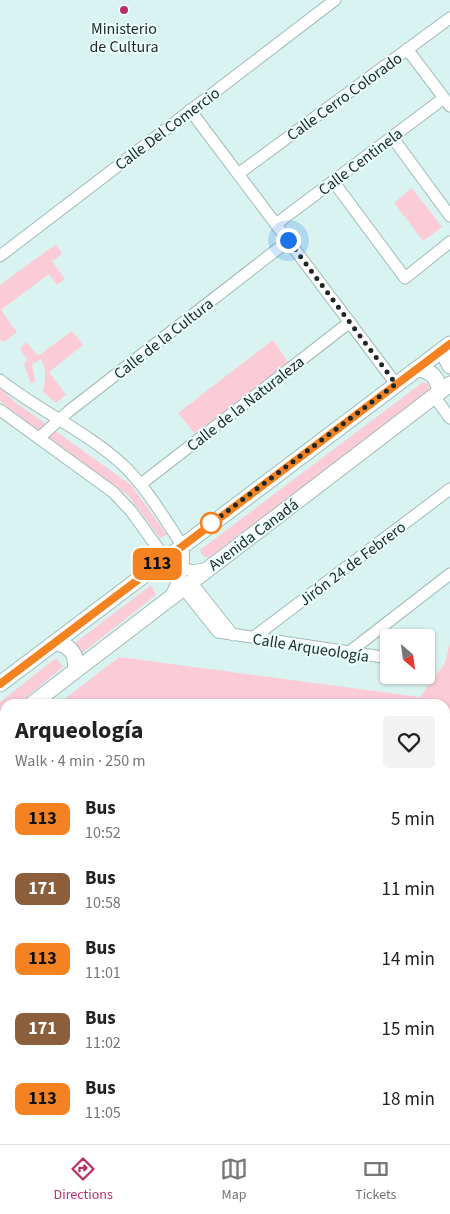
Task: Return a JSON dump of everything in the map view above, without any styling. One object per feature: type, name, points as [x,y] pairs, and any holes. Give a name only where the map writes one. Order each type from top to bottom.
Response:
[{"type":"main road","name":"Avenida Canadá","points":[[0,684],[182,544],[450,344]]},
{"type":"main road","points":[[450,344],[446,358],[450,366]]},
{"type":"main road","points":[[417,370],[429,371],[434,375],[441,391]]},
{"type":"main road","name":"Avenida Canadá","points":[[38,699],[169,599],[186,580],[210,568],[441,391]]},
{"type":"main road","points":[[54,643],[66,645],[71,650],[75,656],[75,670]]},
{"type":"street","name":"Calle Del Comercio","points":[[0,256],[335,0]]},
{"type":"street","name":"Calle Cerro Colorado","points":[[238,174],[450,18]]},
{"type":"street","points":[[407,49],[447,102]]},
{"type":"street","name":"Calle Centinela","points":[[276,224],[392,137],[447,102]]},
{"type":"street","points":[[190,110],[396,384]]},
{"type":"street","points":[[392,137],[450,216]]},
{"type":"street","points":[[333,181],[405,278],[450,242]]},
{"type":"street","name":"Calle de la Cultura","points":[[39,438],[59,419],[288,240]]},
{"type":"street","name":"Calle de la Naturaleza","points":[[141,484],[350,322]]},
{"type":"street","points":[[0,380],[122,464],[141,484],[182,544],[185,555],[186,580]]},
{"type":"street","points":[[441,391],[450,418]]},
{"type":"street","points":[[0,410],[113,492],[131,511],[165,558],[186,580]]},
{"type":"street","name":"Jirón 24 de Febrero","points":[[254,637],[450,488]]},
{"type":"street","points":[[348,653],[450,574]]},
{"type":"street","name":"Calle Arqueología","points":[[186,580],[218,632],[380,657]]},
{"type":"shaded area","points":[[412,188],[442,227],[423,241],[394,203]]},
{"type":"shaded area","points":[[56,244],[62,254],[52,261],[65,279],[57,285],[49,274],[1,310],[17,332],[4,342],[0,340],[0,285]]},
{"type":"shaded area","points":[[72,331],[83,345],[49,372],[66,395],[56,403],[43,392],[45,371],[41,359],[32,364],[35,382],[30,383],[24,363],[28,360],[20,349],[26,342],[38,356]]},
{"type":"shaded area","points":[[273,340],[289,363],[195,434],[178,413]]},
{"type":"shaded area","points":[[423,382],[429,384],[429,391],[208,558],[202,555],[200,550]]},
{"type":"shaded area","points":[[0,388],[15,402],[131,485],[167,535],[160,538],[128,495],[49,440],[0,401]]},
{"type":"shaded area","points":[[151,585],[156,595],[82,653],[75,643]]},
{"type":"shaded area","points":[[450,643],[450,699],[64,699],[119,657],[420,697],[430,684],[435,684],[435,677],[445,663]]},
{"type":"shaded area","points":[[56,658],[63,667],[24,699],[4,699]]},
{"type":"bus line","name":"113","points":[[0,684],[450,344]]},
{"type":"place","name":"Ministerio de Cultura","points":[[124,10]]},
{"type":"route","points":[[211,523],[209,525],[396,384],[288,240]]}]
